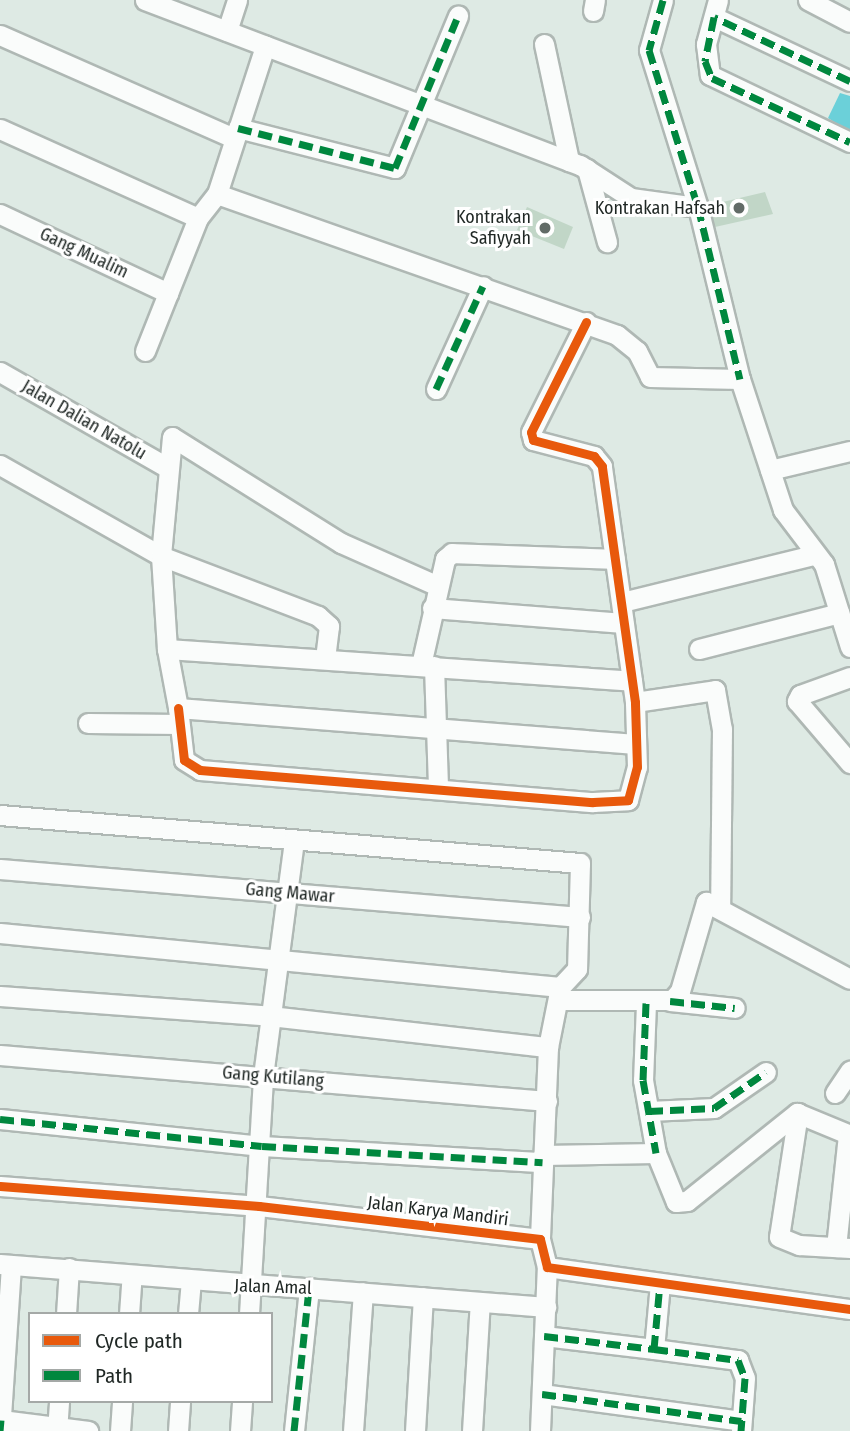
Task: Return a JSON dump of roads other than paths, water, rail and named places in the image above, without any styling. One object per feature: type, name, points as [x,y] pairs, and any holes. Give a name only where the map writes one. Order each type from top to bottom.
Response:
[{"type":"street","points":[[145,0],[171,5],[265,46],[578,165],[607,187],[631,198],[698,207]]},
{"type":"street","points":[[227,30],[237,0]]},
{"type":"street","points":[[663,0],[649,50],[698,207],[740,379],[783,510],[814,555],[824,564],[850,647]]},
{"type":"street","points":[[808,0],[850,22]]},
{"type":"street","points":[[850,81],[716,8],[705,61],[712,78],[850,142]]},
{"type":"street","points":[[0,36],[236,133],[392,169],[457,16]]},
{"type":"street","points":[[544,44],[578,165],[607,242]]},
{"type":"street","points":[[145,351],[198,218],[216,194],[265,46]]},
{"type":"street","points":[[0,129],[198,218]]},
{"type":"street","points":[[216,194],[586,322],[632,345],[650,377],[740,379]]},
{"type":"street","name":"Gang Mualim","points":[[0,214],[168,293]]},
{"type":"street","points":[[436,389],[483,286]]},
{"type":"street","points":[[438,586],[341,543],[172,438],[161,556],[167,649],[184,760],[194,769],[625,802],[635,787],[635,702],[599,459],[533,440],[531,432],[586,322]]},
{"type":"street","name":"Jalan Dalian Natolu","points":[[0,372],[168,468]]},
{"type":"street","points":[[770,470],[850,451]]},
{"type":"street","points":[[0,465],[161,556],[318,616],[329,626],[325,657]]},
{"type":"street","points":[[438,789],[437,726],[428,665],[432,608],[445,559],[462,551],[615,559]]},
{"type":"street","points":[[622,601],[814,555]]},
{"type":"street","points":[[432,608],[623,623]]},
{"type":"street","points":[[699,649],[839,613]]},
{"type":"street","points":[[167,649],[325,657],[632,681]]},
{"type":"street","points":[[850,677],[800,695],[796,701],[850,764]]},
{"type":"street","points":[[635,702],[715,690],[722,730],[720,906]]},
{"type":"street","points":[[88,723],[179,716],[437,726],[636,744]]},
{"type":"street","points":[[2,815],[578,861],[583,868],[576,974],[560,993],[548,1047],[540,1239],[547,1267],[540,1431]]},
{"type":"street","points":[[249,1312],[259,1206],[263,1076],[284,892],[294,840]]},
{"type":"street","name":"Gang Mawar","points":[[0,869],[580,917]]},
{"type":"street","points":[[670,1002],[680,991],[702,906],[713,902],[850,979]]},
{"type":"street","points":[[0,933],[276,957],[646,1003],[670,1002],[735,1008]]},
{"type":"street","points":[[0,996],[270,1016],[548,1047]]},
{"type":"street","points":[[646,1003],[643,1080],[656,1153],[671,1197],[687,1201],[799,1113]]},
{"type":"street","name":"Gang Kutilang","points":[[0,1055],[547,1101]]},
{"type":"street","points":[[649,1111],[714,1108],[766,1072]]},
{"type":"street","points":[[835,1093],[850,1072]]},
{"type":"street","points":[[799,1113],[849,1135],[843,1248],[794,1244],[779,1237],[799,1113]]},
{"type":"street","points":[[0,1119],[262,1146],[543,1158],[656,1153]]},
{"type":"street","name":"Jalan Karya Mandiri","points":[[0,1186],[259,1206],[540,1239]]},
{"type":"street","points":[[5,1265],[1,1426],[88,1431]]},
{"type":"street","name":"Jalan Amal","points":[[5,1265],[69,1268],[251,1287],[309,1288],[546,1307]]},
{"type":"street","points":[[547,1267],[850,1309]]},
{"type":"street","points":[[66,1312],[69,1268]]},
{"type":"street","points":[[129,1312],[132,1275]]},
{"type":"street","points":[[188,1312],[191,1281]]},
{"type":"street","points":[[654,1349],[660,1283]]},
{"type":"street","points":[[294,1431],[309,1288]]},
{"type":"street","points":[[353,1431],[363,1292]]},
{"type":"street","points":[[415,1431],[423,1297]]},
{"type":"street","points":[[472,1431],[480,1302]]},
{"type":"street","points":[[542,1394],[741,1426],[745,1378],[738,1360],[544,1336]]},
{"type":"street","points":[[57,1429],[59,1403]]},
{"type":"street","points":[[120,1431],[122,1403]]},
{"type":"street","points":[[178,1431],[180,1403]]},
{"type":"street","points":[[240,1431],[242,1403]]},
{"type":"water","points":[[840,93],[850,96],[850,132],[828,118]]},
{"type":"place","name":"Kontrakan Hafsah","points":[[739,208]]},
{"type":"place","name":"Kontrakan Safiyyah","points":[[545,228]]}]
